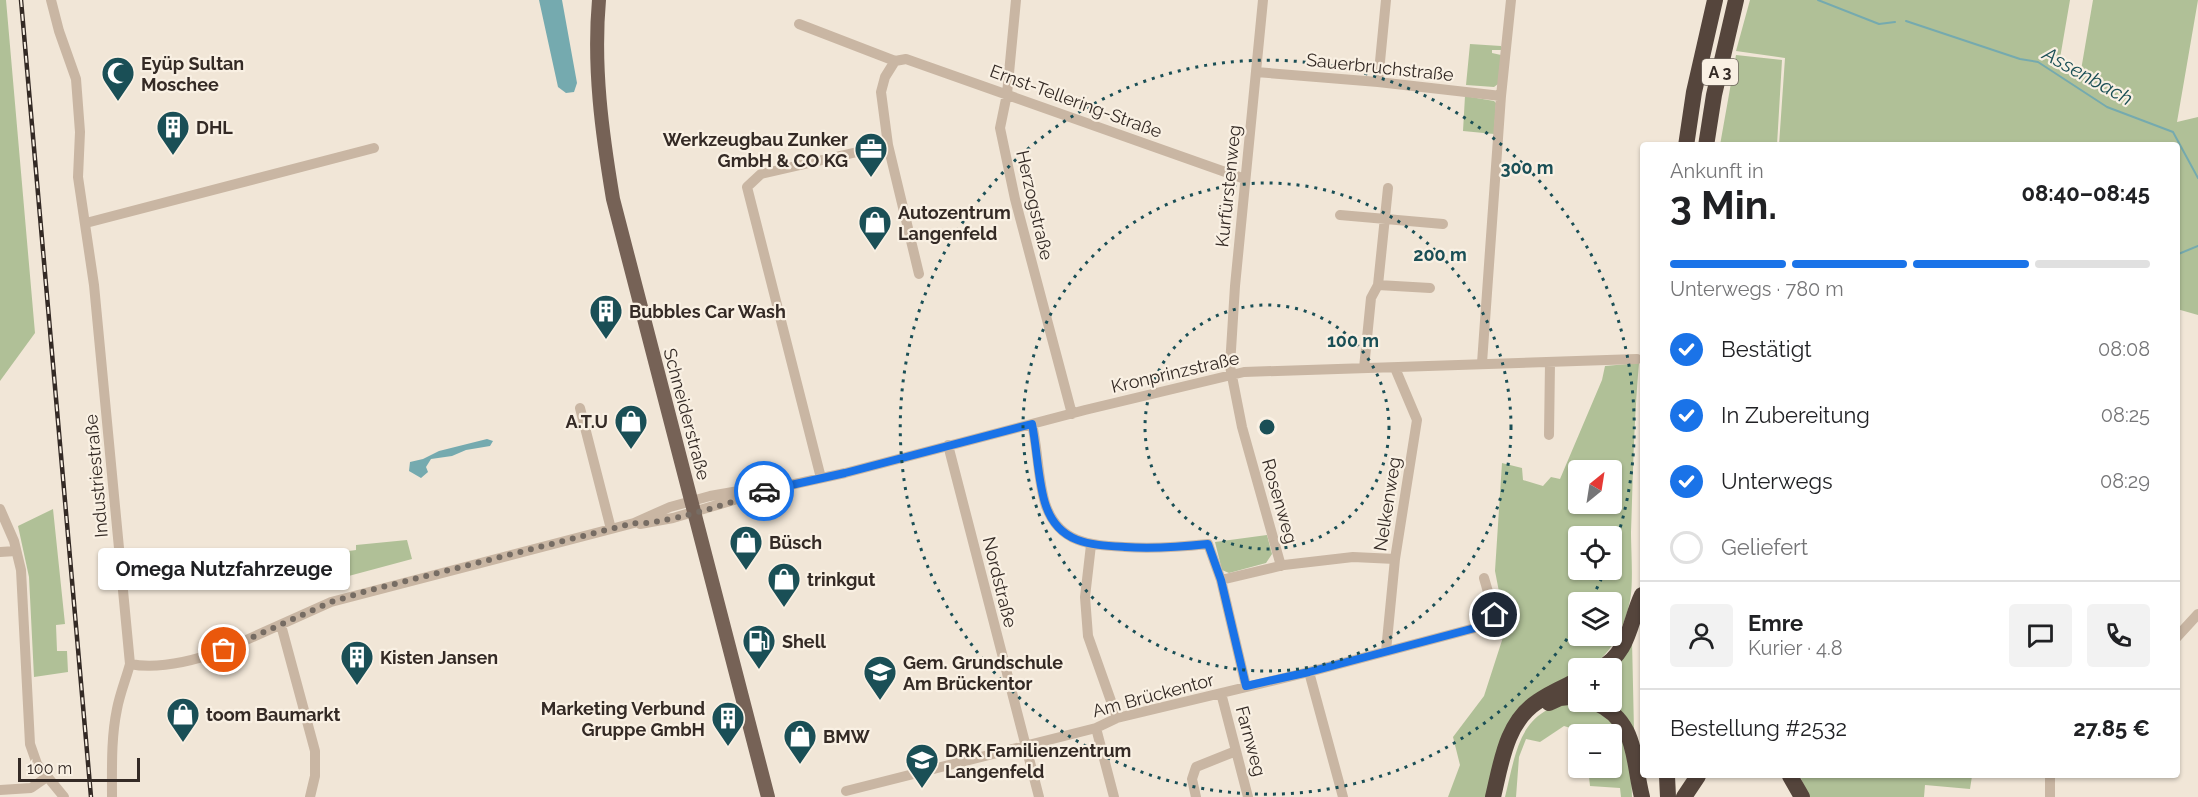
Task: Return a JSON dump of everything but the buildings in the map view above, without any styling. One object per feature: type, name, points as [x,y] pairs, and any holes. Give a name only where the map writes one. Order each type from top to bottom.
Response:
[{"type":"highway","name":"A 3","points":[[1687,142],[1694,92],[1715,0]]},
{"type":"highway","name":"A 3","points":[[1707,142],[1714,94],[1736,0]]},
{"type":"highway","points":[[1612,658],[1626,643],[1640,599]]},
{"type":"highway","points":[[1493,797],[1507,742],[1516,722],[1535,703],[1568,685]]},
{"type":"highway","points":[[1499,797],[1512,745],[1521,725],[1539,708],[1560,698],[1568,697]]},
{"type":"highway","points":[[1611,712],[1627,728],[1635,751],[1642,797]]},
{"type":"highway","points":[[1648,778],[1648,797]]},
{"type":"highway","points":[[1667,778],[1668,797]]},
{"type":"highway","points":[[1684,797],[1697,778]]},
{"type":"highway","points":[[1791,778],[1802,797]]},
{"type":"highway","points":[[1798,778],[1807,797]]},
{"type":"main road","name":"Schneiderstraße","points":[[599,0],[597,50],[599,107],[613,199],[768,797]]},
{"type":"street","name":"Industriestraße","points":[[51,0],[76,79],[80,132],[78,177],[96,307],[130,664],[114,722],[112,797]]},
{"type":"street","name":"Herzogstraße","points":[[1016,0],[1007,94],[1000,128],[1012,189],[1072,414]]},
{"type":"street","name":"Kurfürstenweg","points":[[1232,374],[1230,366],[1235,286],[1263,0]]},
{"type":"street","points":[[1378,82],[1386,0]]},
{"type":"street","points":[[1482,363],[1501,96],[1511,0]]},
{"type":"street","name":"Ernst-Tellering-Straße","points":[[799,24],[895,62],[906,60],[1245,178]]},
{"type":"street","points":[[895,62],[885,77],[880,93],[888,145],[919,274]]},
{"type":"street","name":"Sauerbruchstraße","points":[[1256,72],[1378,82],[1501,96]]},
{"type":"street","points":[[821,477],[747,187],[761,174],[888,145]]},
{"type":"street","points":[[86,223],[374,148]]},
{"type":"street","points":[[1364,368],[1371,298],[1378,285],[1388,188]]},
{"type":"street","points":[[1340,216],[1443,224]]},
{"type":"street","points":[[1378,285],[1430,288]]},
{"type":"street","name":"Kronprinzstraße","points":[[130,664],[150,666],[208,656],[331,602],[367,591],[634,523],[643,525],[693,506],[751,496],[767,490],[845,473],[1232,374],[1277,370],[1637,359]]},
{"type":"street","points":[[1549,435],[1550,363]]},
{"type":"street","name":"Nelkenweg","points":[[1386,651],[1395,559],[1417,420],[1395,368]]},
{"type":"street","name":"Rosenweg","points":[[1232,374],[1242,427],[1281,566]]},
{"type":"street","points":[[580,408],[611,529]]},
{"type":"street","points":[[1032,424],[1045,505],[1051,517],[1065,533],[1091,545],[1161,549],[1208,544],[1221,580],[1246,686]]},
{"type":"street","name":"Nordstraße","points":[[948,445],[1039,797]]},
{"type":"street","points":[[0,509],[21,570],[30,744],[37,764],[64,797]]},
{"type":"street","points":[[1091,545],[1085,597],[1088,636],[1117,718]]},
{"type":"street","points":[[0,552],[16,551]]},
{"type":"street","points":[[1221,580],[1281,566],[1353,557],[1395,559]]},
{"type":"street","name":"Am Brückentor","points":[[846,790],[1024,744],[1096,728],[1117,718],[1309,672],[1493,622],[1495,615],[1484,578]]},
{"type":"street","points":[[2180,634],[2198,614]]},
{"type":"street","points":[[281,625],[315,751],[315,776],[310,797]]},
{"type":"street","points":[[1309,672],[1343,797]]},
{"type":"street","name":"Farnweg","points":[[1221,693],[1248,797]]},
{"type":"street","points":[[1096,728],[1114,797]]},
{"type":"street","points":[[1196,797],[1192,779],[1196,767],[1236,751]]},
{"type":"street","points":[[0,789],[31,788],[47,777]]},
{"type":"street","points":[[2050,797],[2051,778]]},
{"type":"green space","points":[[0,0],[6,0],[35,333],[0,381]]},
{"type":"green space","points":[[1750,0],[2070,0],[2059,64],[2080,76],[2093,0],[2198,0],[2177,122],[2198,117],[2198,315],[2180,310],[2180,142],[1779,142],[1785,58],[1736,51]]},
{"type":"green space","points":[[1470,44],[1501,46],[1501,50],[1492,50],[1492,53],[1501,55],[1498,84],[1494,87],[1466,85]]},
{"type":"green space","points":[[1736,55],[1782,60],[1777,142],[1721,142]]},
{"type":"green space","points":[[1465,96],[1496,103],[1494,134],[1463,131]]},
{"type":"green space","points":[[1639,363],[1633,468],[1631,589],[1623,625],[1622,627],[1622,592],[1568,592],[1568,646],[1612,646],[1602,658],[1568,658],[1568,679],[1533,701],[1488,797],[1448,797],[1460,765],[1453,737],[1484,696],[1506,628],[1495,571],[1502,463],[1522,468],[1523,480],[1543,486],[1551,477],[1560,479],[1568,460],[1568,514],[1622,514],[1622,460],[1568,460],[1602,380],[1605,366]]},
{"type":"green space","points":[[53,509],[65,624],[56,625],[57,651],[67,651],[68,672],[34,677],[29,577],[18,526]]},
{"type":"green space","points":[[1267,535],[1272,554],[1266,563],[1229,573],[1222,570],[1215,542]]},
{"type":"green space","points":[[407,540],[412,559],[330,581],[320,555],[356,550],[356,545]]},
{"type":"green space","points":[[1632,640],[1634,731],[1616,712],[1622,712],[1622,658],[1619,658]]},
{"type":"green space","points":[[1568,704],[1568,712],[1600,712],[1615,724],[1568,724],[1568,727],[1564,726],[1540,742],[1526,739],[1519,757],[1516,797],[1505,797],[1513,762],[1525,732],[1533,720],[1545,711]]},
{"type":"green space","points":[[1622,734],[1629,750],[1632,797],[1621,797],[1620,788],[1590,786],[1589,778],[1622,778]]},
{"type":"green space","points":[[1801,778],[1972,778],[1970,789],[1925,785],[1924,797],[1809,797]]},
{"type":"water","points":[[539,0],[562,0],[577,83],[574,92],[566,93],[558,87]]},
{"type":"water","points":[[487,439],[493,441],[490,446],[431,459],[426,467],[428,472],[421,478],[409,471],[410,462],[423,459],[439,451]]},
{"type":"waterway","name":"Assenbach","points":[[1818,0],[1879,24],[1895,22]]},
{"type":"waterway","name":"Assenbach","points":[[1906,21],[2020,59],[2038,62],[2107,107],[2173,132],[2178,142]]},
{"type":"waterway","name":"Assenbach","points":[[2180,145],[2198,178]]},
{"type":"waterway","points":[[2180,253],[2198,246]]},
{"type":"railway","points":[[21,0],[91,797]]},
{"type":"way so far","points":[[224,650],[331,602],[367,591],[634,523],[643,525],[673,518],[764,491]]},
{"type":"place","name":"Eyüp Sultan Moschee","points":[[118,102]]},
{"type":"place","name":"DHL","points":[[173,156]]},
{"type":"place","name":"Werkzeugbau Zunker GmbH & CO KG","points":[[871,178]]},
{"type":"place","name":"Autozentrum Langenfeld","points":[[875,251]]},
{"type":"place","name":"Bubbles Car Wash","points":[[606,340]]},
{"type":"place","name":"A.T.U","points":[[631,450]]},
{"type":"place","name":"Büsch","points":[[746,571]]},
{"type":"place","name":"trinkgut","points":[[784,608]]},
{"type":"place","name":"Omega Nutzfahrzeuge","points":[[224,650]]},
{"type":"place","name":"Shell","points":[[759,670]]},
{"type":"place","name":"Kisten Jansen","points":[[357,686]]},
{"type":"place","name":"Gem. Grundschule Am Brückentor","points":[[880,701]]},
{"type":"place","name":"toom Baumarkt","points":[[183,743]]},
{"type":"place","name":"Marketing Verbund Gruppe GmbH","points":[[728,747]]},
{"type":"place","name":"BMW","points":[[800,765]]},
{"type":"place","name":"DRK Familienzentrum Langenfeld","points":[[922,789]]},
{"type":"route","points":[[764,491],[845,473],[1032,424],[1045,505],[1058,527],[1065,533],[1091,545],[1161,549],[1208,544],[1221,580],[1246,686],[1309,672],[1490,624],[1495,615]]}]
